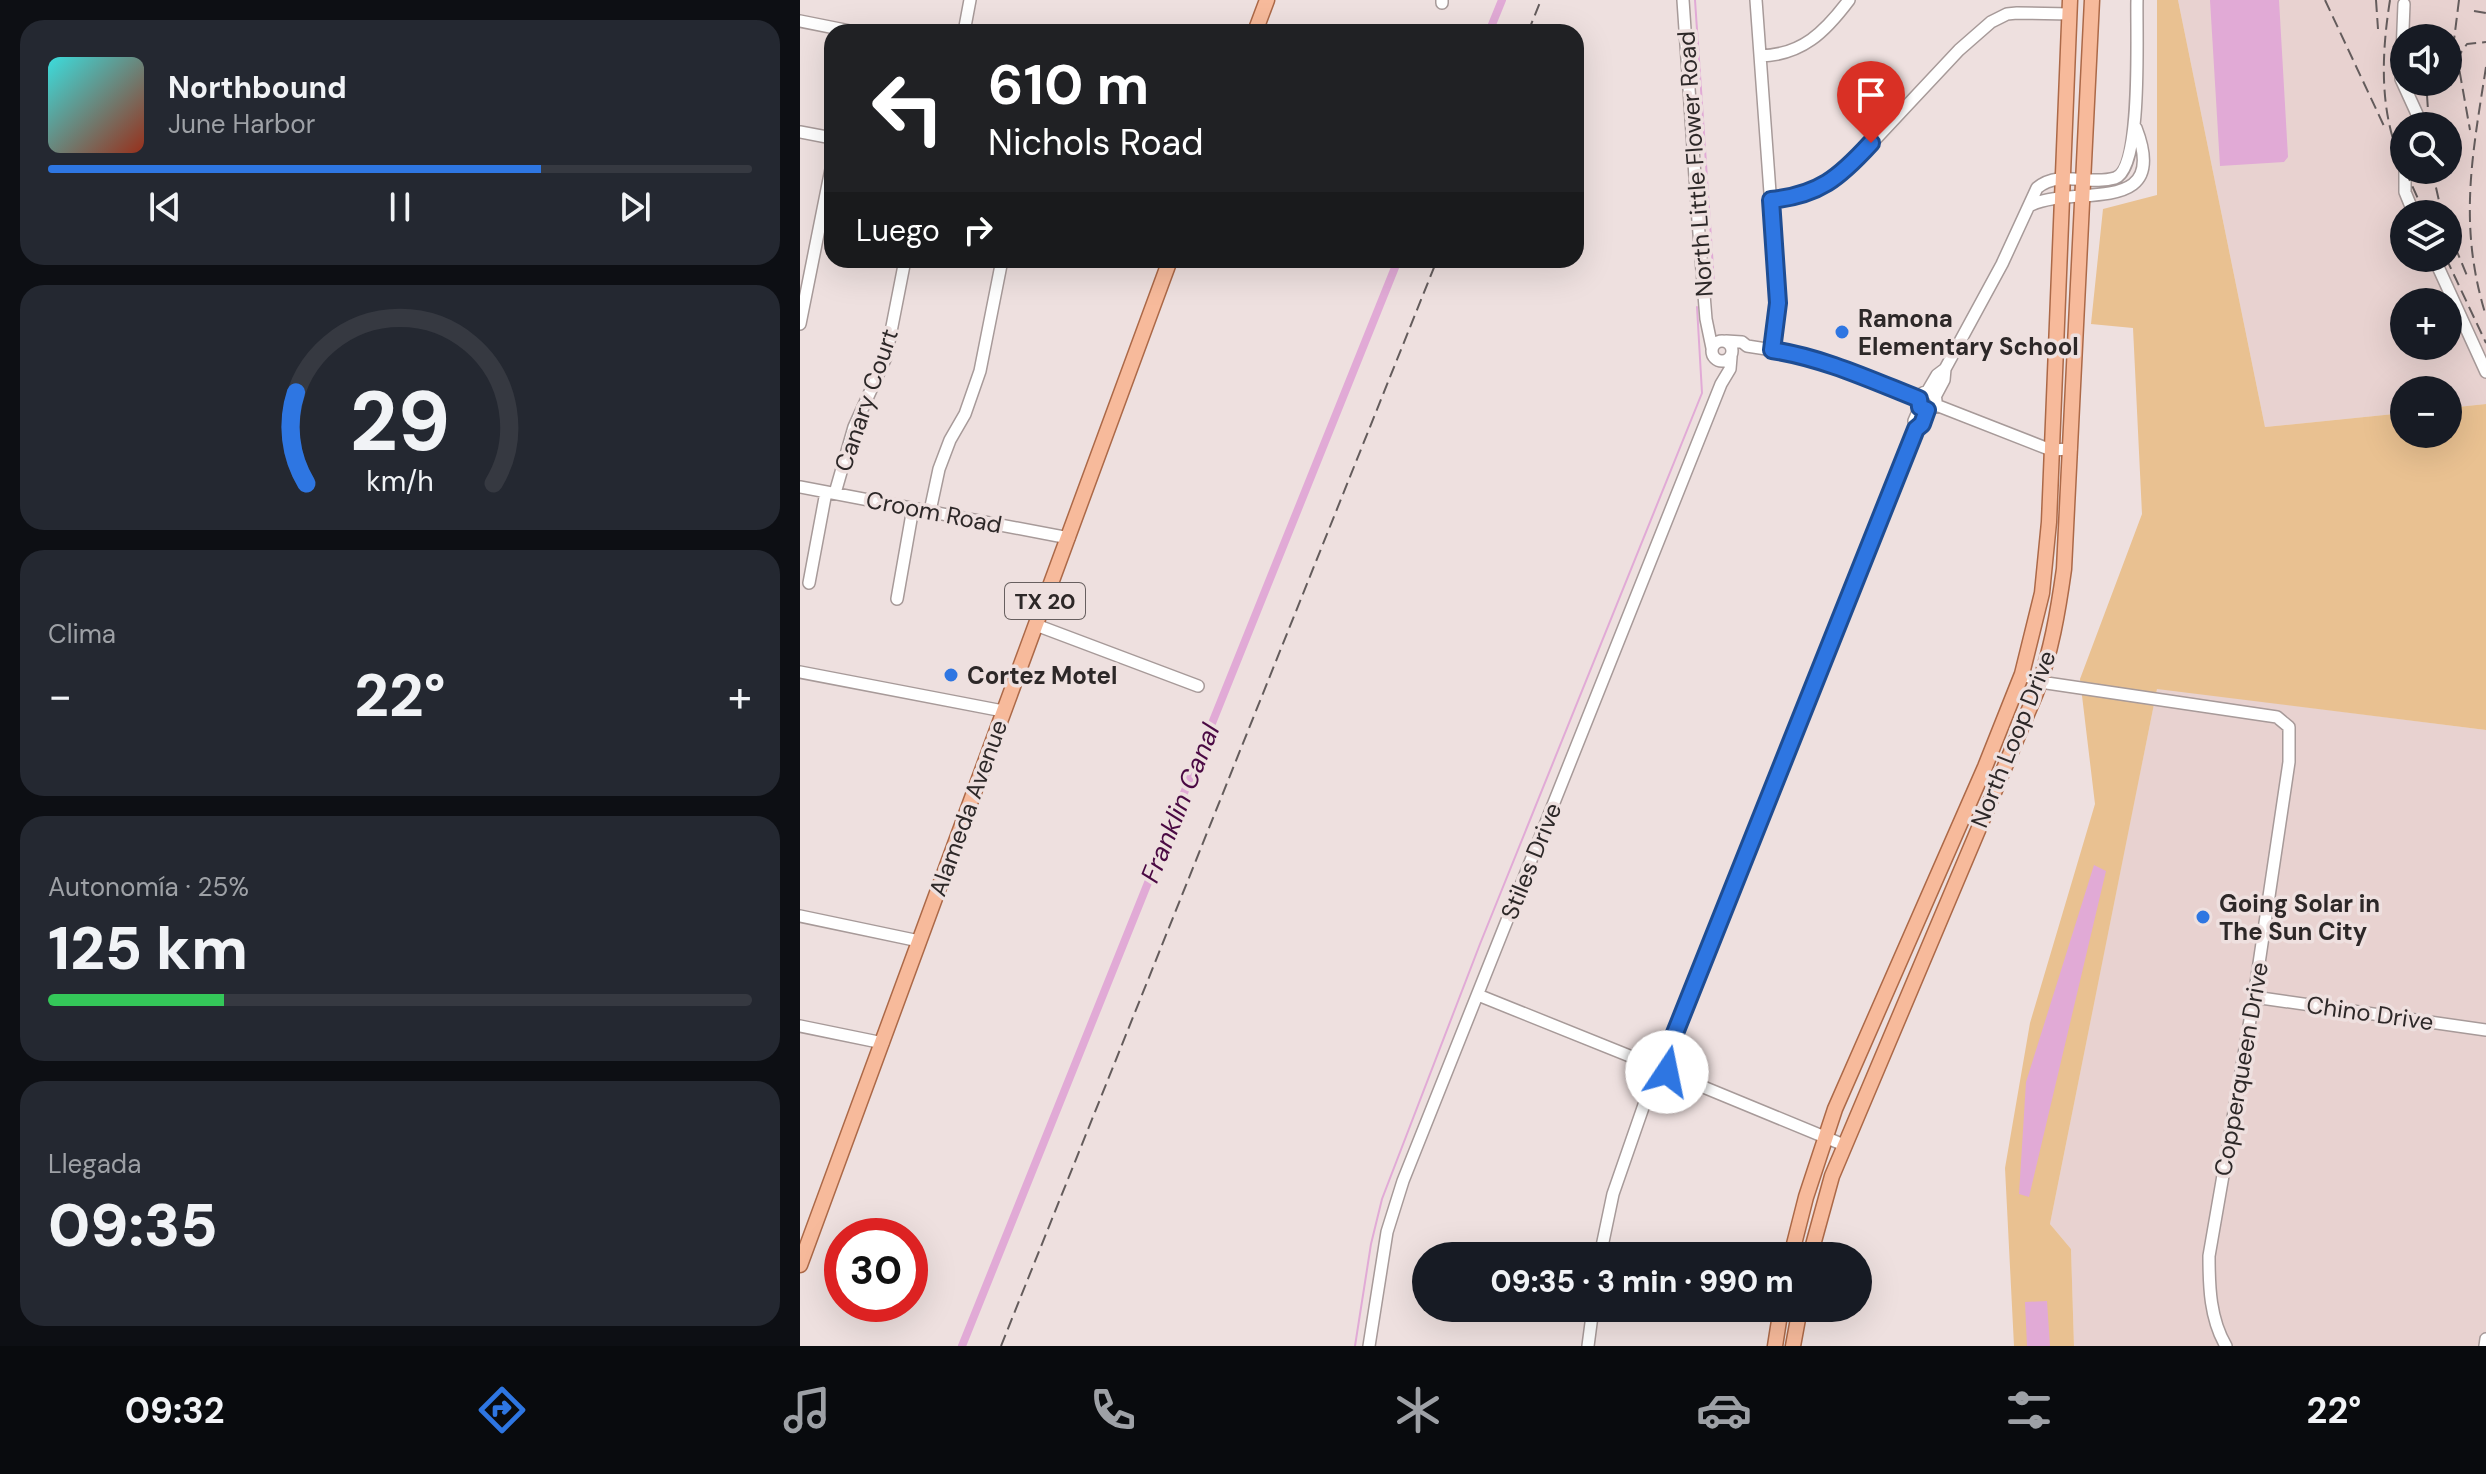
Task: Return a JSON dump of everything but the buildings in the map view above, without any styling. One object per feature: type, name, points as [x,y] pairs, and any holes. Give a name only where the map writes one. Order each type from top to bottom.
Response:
[{"type":"main road","points":[[1258,24],[1267,0]]},
{"type":"main road","name":"North Loop Drive","points":[[1814,1242],[1844,1145],[2040,682],[2053,639],[2064,569],[2092,0]]},
{"type":"main road","name":"North Loop Drive","points":[[1795,1242],[1826,1138],[1847,1082],[2022,674],[2035,629],[2046,559],[2070,7]]},
{"type":"main road","name":"Alameda Avenue","points":[[801,1261],[1167,268]]},
{"type":"main road","points":[[1924,906],[1941,913]]},
{"type":"main road","points":[[1775,1346],[1779,1322]]},
{"type":"main road","points":[[1793,1346],[1797,1322]]},
{"type":"street","points":[[966,24],[970,0]]},
{"type":"street","name":"North Little Flower Road","points":[[1683,0],[1706,319],[1713,353]]},
{"type":"street","points":[[1756,0],[1778,303],[1772,350]]},
{"type":"street","points":[[1760,56],[1787,53],[1811,42],[1849,0]]},
{"type":"street","points":[[1603,1242],[1613,1194],[1646,1099],[1916,429],[1922,424],[1927,402],[1944,380],[1945,369],[2037,188],[2043,183],[2064,178],[2108,179],[2121,175],[2131,150],[2134,124],[2137,0]]},
{"type":"street","points":[[2404,4],[2401,79],[2416,112]]},
{"type":"street","points":[[1771,200],[1806,194],[1833,180],[1855,161],[1959,50],[1991,22],[2017,13],[2070,7]]},
{"type":"street","points":[[800,21],[824,26]]},
{"type":"street","points":[[2031,205],[2042,199],[2120,193],[2130,188],[2137,179],[2144,156],[2134,124]]},
{"type":"street","points":[[800,132],[824,136]]},
{"type":"street","points":[[800,324],[824,204]]},
{"type":"street","name":"Canary Court","points":[[809,583],[831,492],[854,427],[886,357],[903,268]]},
{"type":"street","points":[[930,511],[939,469],[975,388],[1000,268]]},
{"type":"street","points":[[2440,272],[2486,372]]},
{"type":"street","name":"North Little Flower Road","points":[[1709,328],[1728,348]]},
{"type":"street","points":[[1721,384],[1713,353],[1717,342],[1728,348]]},
{"type":"street","points":[[1713,353],[1724,361],[1728,348],[1742,342],[1747,346],[1805,355],[2051,450],[2071,449]]},
{"type":"street","name":"Stiles Drive","points":[[1369,1346],[1387,1232],[1403,1181],[1721,384],[1730,369],[1728,348]]},
{"type":"street","name":"Croom Road","points":[[800,487],[1069,538]]},
{"type":"street","points":[[897,599],[913,508]]},
{"type":"street","points":[[1036,625],[1198,686]]},
{"type":"street","points":[[800,672],[1003,711]]},
{"type":"street","name":"Copperqueen Drive","points":[[2022,674],[2040,682],[2277,717],[2289,727],[2289,762],[2254,997],[2209,1256],[2208,1290],[2219,1335],[2226,1346]]},
{"type":"street","points":[[800,916],[919,941]]},
{"type":"street","points":[[1478,995],[1844,1145]]},
{"type":"street","name":"Chino Drive","points":[[2254,997],[2486,1030]]},
{"type":"street","points":[[800,1026],[883,1043]]},
{"type":"street","points":[[1588,1346],[1591,1322]]},
{"type":"street","points":[[2485,1346],[2486,1339]]},
{"type":"shaded area","points":[[2157,0],[2178,0],[2265,427],[2390,414],[2390,448],[2462,448],[2462,407],[2486,404],[2486,730],[2157,689],[2050,1224],[2071,1249],[2074,1346],[2014,1346],[2005,1168],[2030,1023],[2095,804],[2080,679],[2142,514],[2133,328],[2091,324],[2103,209],[2157,195]]},
{"type":"shaded area","points":[[2178,0],[2486,0],[2486,404],[2462,407],[2462,376],[2390,376],[2390,414],[2265,427]]},
{"type":"shaded area","points":[[2210,0],[2279,0],[2288,157],[2284,162],[2220,166]]},
{"type":"shaded area","points":[[2157,688],[2486,730],[2486,1346],[2074,1346],[2071,1249],[2050,1224]]},
{"type":"shaded area","points":[[2094,865],[2106,871],[2029,1197],[2019,1194],[2026,1082]]},
{"type":"shaded area","points":[[2047,1301],[2050,1346],[2027,1346],[2025,1302]]},
{"type":"waterway","name":"Franklin Canal","points":[[1492,24],[1502,0]]},
{"type":"waterway","points":[[1695,0],[1714,283]]},
{"type":"waterway","name":"Franklin Canal","points":[[962,1346],[1395,268]]},
{"type":"waterway","points":[[1355,1346],[1371,1244],[1382,1199],[1480,944],[1702,393],[1697,307]]},
{"type":"railway","points":[[1531,24],[1541,0]]},
{"type":"railway","points":[[2325,0],[2384,126]]},
{"type":"railway","points":[[2376,0],[2378,29]]},
{"type":"railway","points":[[2390,0],[2384,64],[2390,127]]},
{"type":"railway","points":[[2459,0],[2454,40],[2470,130]]},
{"type":"railway","points":[[2474,11],[2486,13]]},
{"type":"railway","points":[[2462,51],[2467,44],[2486,42]]},
{"type":"railway","points":[[2486,67],[2470,192],[2472,252],[2486,316]]},
{"type":"railway","points":[[2427,96],[2428,112]]},
{"type":"railway","points":[[2411,184],[2419,200]]},
{"type":"railway","points":[[2435,184],[2439,200]]},
{"type":"railway","points":[[2462,264],[2468,278]]},
{"type":"railway","points":[[1001,1346],[1434,268]]},
{"type":"railway","points":[[2453,272],[2486,343]]},
{"type":"place","name":"Ramona Elementary School","points":[[1842,332]]},
{"type":"place","name":"Cortez Motel","points":[[951,675]]},
{"type":"place","name":"Going Solar in The Sun City","points":[[2203,917]]},
{"type":"route","points":[[1667,1072],[1673,1038],[1916,429],[1922,424],[1927,410],[1920,407],[1919,399],[1837,367],[1805,355],[1772,350],[1778,303],[1771,200],[1820,189],[1855,161],[1871,143]]}]
